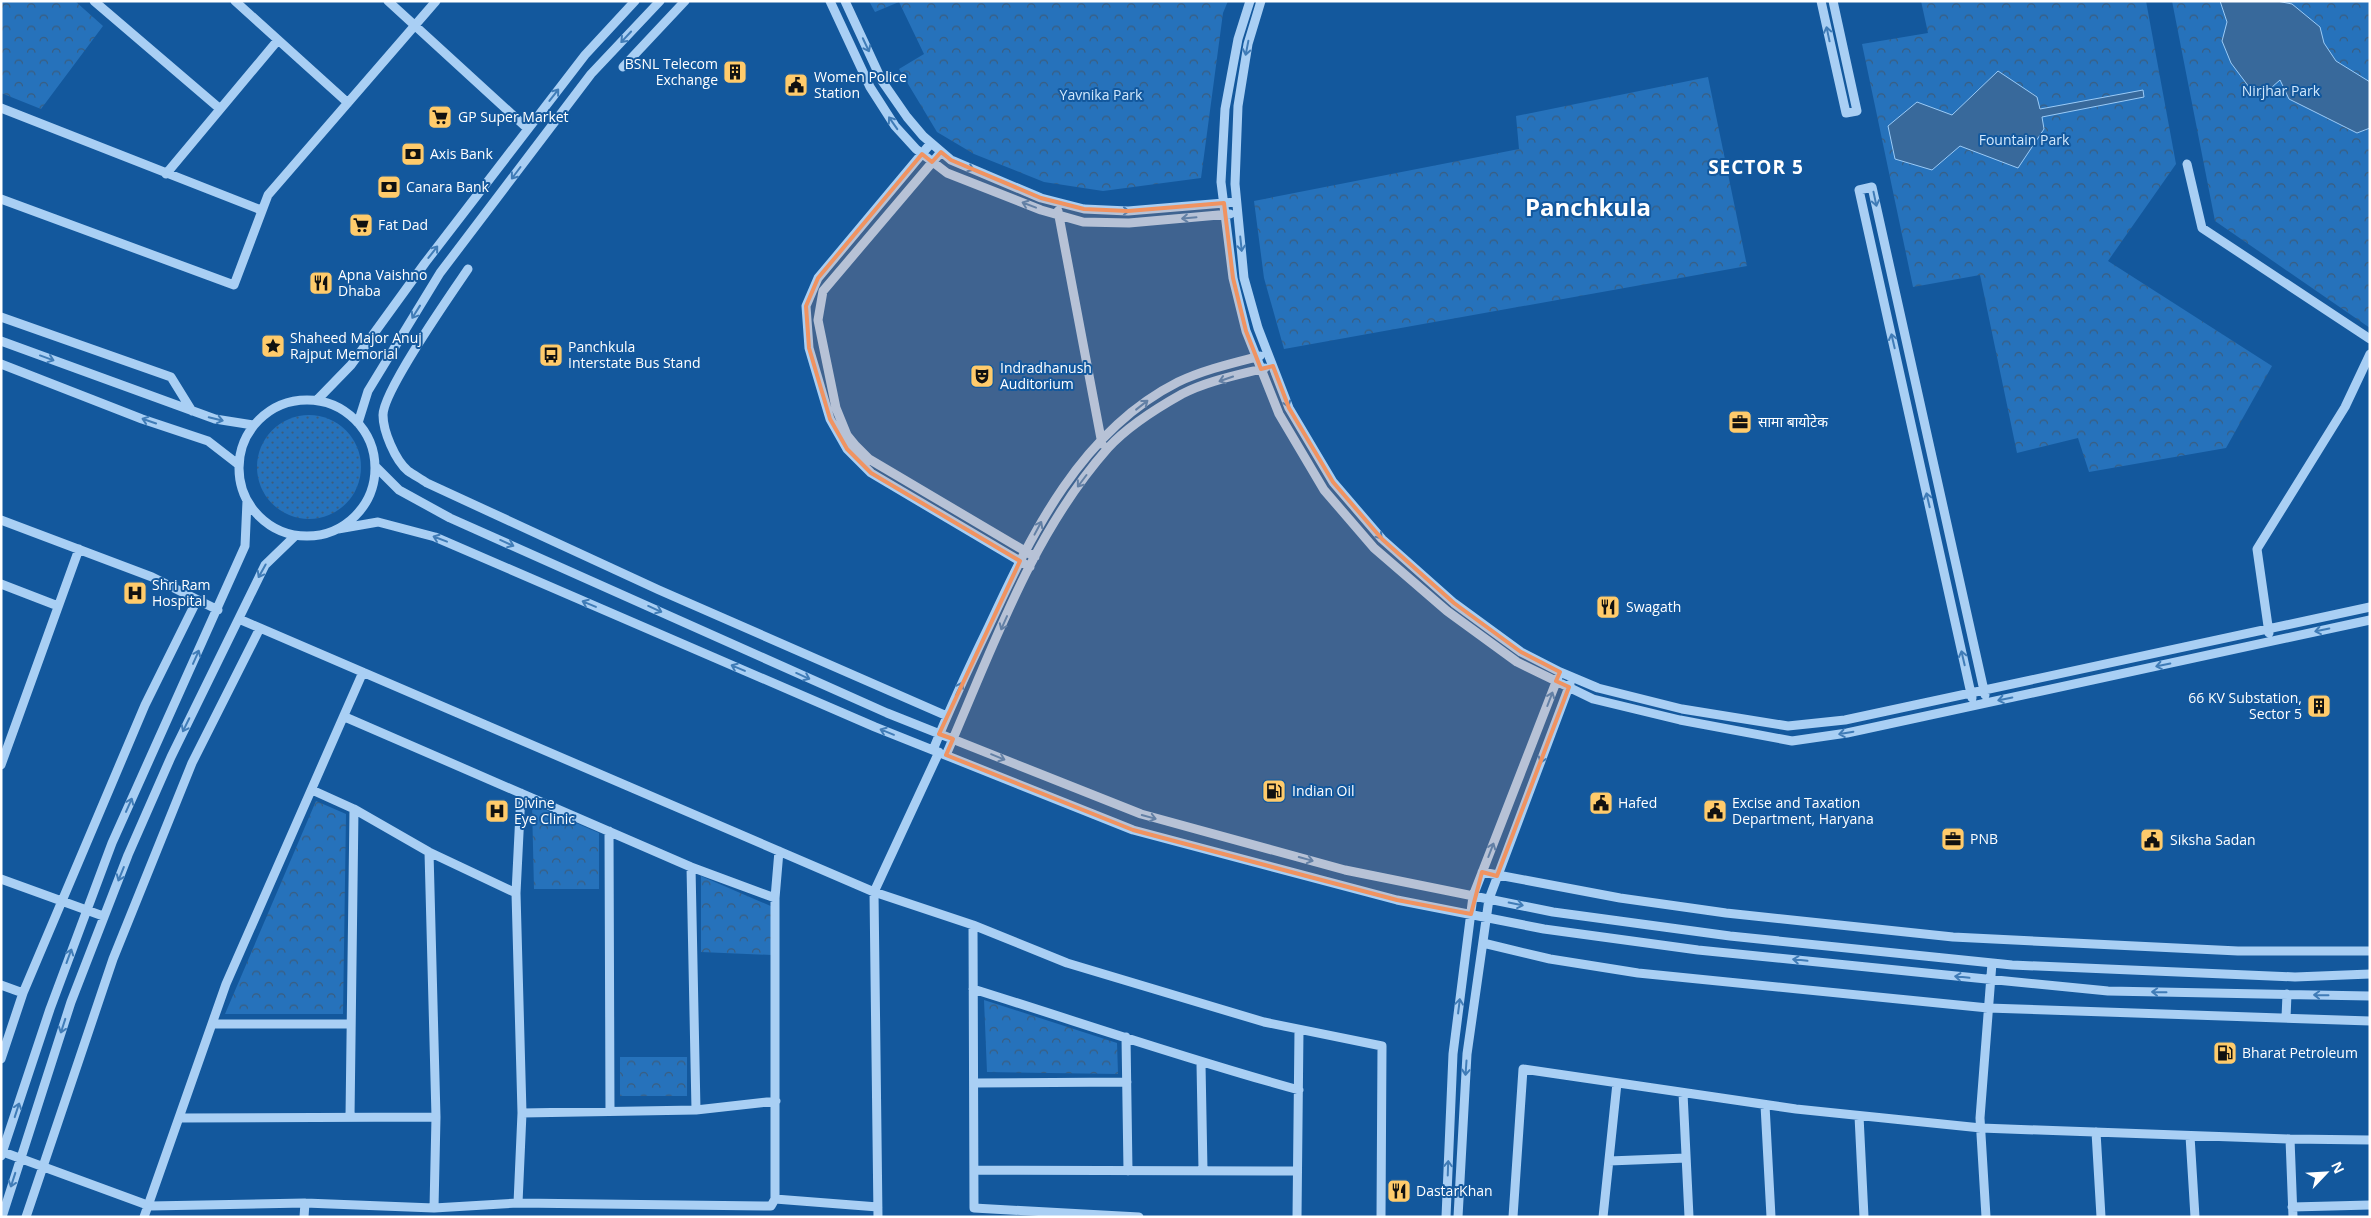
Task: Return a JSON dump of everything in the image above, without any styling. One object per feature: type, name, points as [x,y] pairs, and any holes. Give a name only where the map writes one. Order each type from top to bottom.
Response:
[{"type":"street","points":[[94,1],[219,108]]},
{"type":"street","points":[[235,1],[348,103]]},
{"type":"street","points":[[388,1],[528,128]]},
{"type":"street","points":[[1,199],[234,286],[268,195],[436,1]]},
{"type":"street","points":[[317,400],[351,365],[424,263],[585,55],[635,1]]},
{"type":"street","points":[[358,422],[368,391],[440,273],[591,74],[660,1]]},
{"type":"street","points":[[623,67],[685,1]]},
{"type":"street","points":[[830,1],[870,87],[895,126],[922,154],[947,173],[1059,215],[1083,222],[1129,223],[1238,213]]},
{"type":"street","points":[[845,1],[882,81],[907,118],[931,143],[951,160],[1054,201],[1084,209],[1128,211],[1236,202]]},
{"type":"street","points":[[1250,1],[1238,39],[1225,109],[1221,182],[1233,278],[1246,331],[1256,357],[1279,414],[1324,490],[1374,548],[1447,611],[1516,662],[1558,677],[1572,678],[1598,688],[1673,707],[1788,726],[1845,720],[2370,607]]},
{"type":"street","points":[[1260,1],[1248,44],[1238,106],[1236,202],[1244,278],[1258,328],[1289,408],[1333,482],[1382,539],[1454,603],[1558,677],[1569,687],[1593,699],[1732,730],[1792,741],[1847,733],[2370,620]]},
{"type":"street","points":[[1821,1],[1846,113],[1857,111],[1834,1]]},
{"type":"street","points":[[166,174],[219,108],[278,40]]},
{"type":"street","points":[[1835,66],[1847,64]]},
{"type":"street","points":[[1842,99],[1854,96]]},
{"type":"street","points":[[1,108],[261,210]]},
{"type":"street","points":[[931,143],[818,278],[806,306],[809,348],[830,419],[847,449],[871,474],[1030,567]]},
{"type":"street","points":[[941,152],[823,291],[818,320],[836,408],[847,434],[869,459],[1035,557]]},
{"type":"street","points":[[2187,164],[2202,228],[2370,339]]},
{"type":"street","points":[[1974,706],[1859,190],[1872,187],[1987,703]]},
{"type":"street","points":[[1054,201],[1059,215],[1102,439],[1102,456]]},
{"type":"street","points":[[468,269],[440,310],[385,405],[385,427],[406,470],[427,483],[575,552],[947,716]]},
{"type":"street","points":[[1,317],[171,377],[192,411]]},
{"type":"street","points":[[1,341],[215,419],[252,425]]},
{"type":"street","points":[[939,753],[939,734],[1020,561],[1044,516],[1072,475],[1102,439],[1146,402],[1178,382],[1268,354]]},
{"type":"street","points":[[2271,642],[2257,549],[2344,407],[2370,354]]},
{"type":"street","points":[[1,364],[142,419],[208,441],[239,465]]},
{"type":"street","points":[[338,529],[357,514],[371,492],[375,466],[371,445],[358,422],[339,407],[317,400],[299,399],[283,403],[270,410],[252,425],[240,451],[239,477],[246,501],[245,546],[218,610],[112,842],[86,910],[2,1154],[43,1165],[148,1205],[305,1203],[434,1208],[518,1203],[773,1203],[878,1212],[874,892],[939,753],[953,739],[1030,567],[1053,521],[1102,456],[1110,446],[1153,411],[1184,393],[1273,366]]},
{"type":"street","points":[[375,466],[399,490],[450,518],[846,695],[939,734],[1141,814],[1346,870],[1553,912],[1730,936],[1992,963],[2295,977],[2370,974]]},
{"type":"street","points":[[246,501],[261,519],[274,528],[295,536],[313,536],[338,529],[378,522],[436,537],[939,753],[1133,830],[1397,900],[1544,929],[1698,950],[1991,980],[2108,991],[2370,996]]},
{"type":"street","points":[[1,520],[152,577],[218,610]]},
{"type":"street","points":[[2,1217],[71,1002],[103,916],[171,757],[265,565],[295,536]]},
{"type":"street","points":[[1,765],[78,549]]},
{"type":"street","points":[[1,584],[58,606]]},
{"type":"street","points":[[1,1059],[23,993],[145,705],[197,600]]},
{"type":"street","points":[[239,619],[874,892],[973,925],[1067,962],[1264,1022],[1382,1046],[1381,1217]]},
{"type":"street","points":[[26,1217],[116,950],[192,764],[260,628]]},
{"type":"street","points":[[144,1217],[181,1118],[226,984],[364,672]]},
{"type":"street","points":[[1446,1217],[1453,1054],[1473,896],[1558,677]]},
{"type":"street","points":[[1458,1217],[1467,1054],[1489,899],[1572,678]]},
{"type":"street","points":[[345,717],[691,867],[775,898]]},
{"type":"street","points":[[1732,730],[1734,717]]},
{"type":"street","points":[[312,790],[354,810],[429,852],[516,894]]},
{"type":"street","points":[[518,1203],[522,1113],[516,894],[521,794]]},
{"type":"street","points":[[350,1117],[354,810]]},
{"type":"street","points":[[609,831],[610,1111]]},
{"type":"street","points":[[771,1217],[776,1101],[775,898],[779,851]]},
{"type":"street","points":[[429,852],[436,1117],[434,1208]]},
{"type":"street","points":[[691,867],[696,1110]]},
{"type":"street","points":[[1482,872],[1620,898],[1717,911],[1953,937],[2238,951],[2370,951]]},
{"type":"street","points":[[1,879],[103,916]]},
{"type":"street","points":[[973,925],[974,1208],[1139,1217]]},
{"type":"street","points":[[1482,943],[1550,958],[1638,973],[1988,1008],[2370,1020]]},
{"type":"street","points":[[1986,1217],[1981,1128],[1992,963]]},
{"type":"street","points":[[1,985],[23,993]]},
{"type":"street","points":[[973,989],[1126,1037],[1201,1064],[1299,1090]]},
{"type":"street","points":[[2286,1018],[2287,994]]},
{"type":"street","points":[[212,1024],[351,1024]]},
{"type":"street","points":[[1297,1217],[1299,1030]]},
{"type":"street","points":[[1126,1037],[1128,1171]]},
{"type":"street","points":[[1201,1064],[1203,1170]]},
{"type":"street","points":[[1513,1217],[1523,1069],[1764,1105],[1981,1128],[2290,1140],[2370,1140]]},
{"type":"street","points":[[974,1083],[1127,1082]]},
{"type":"street","points":[[1603,1217],[1617,1083]]},
{"type":"street","points":[[1683,1093],[1689,1217]]},
{"type":"street","points":[[522,1113],[696,1110],[776,1101]]},
{"type":"street","points":[[1764,1105],[1771,1217]]},
{"type":"street","points":[[1859,1116],[1864,1217]]},
{"type":"street","points":[[181,1118],[436,1117]]},
{"type":"street","points":[[2096,1132],[2101,1217]]},
{"type":"street","points":[[2190,1136],[2195,1217]]},
{"type":"street","points":[[2290,1140],[2292,1212],[2370,1205]]},
{"type":"street","points":[[1609,1161],[1686,1158]]},
{"type":"street","points":[[974,1170],[1298,1170]]},
{"type":"street","points":[[304,1217],[305,1203]]},
{"type":"highlighted area","points":[[941,152],[951,160],[1041,198],[1084,209],[1128,211],[1224,203],[1233,278],[1246,331],[1261,369],[1273,366],[1289,408],[1333,482],[1382,539],[1454,603],[1521,652],[1560,672],[1556,681],[1569,687],[1497,876],[1482,872],[1471,914],[1397,900],[1133,830],[946,755],[953,739],[939,734],[1020,561],[871,473],[847,449],[830,419],[809,348],[806,306],[818,278],[922,154],[932,162]]},
{"type":"green space","points":[[1,1],[75,1],[103,26],[41,109],[1,93]]},
{"type":"green space","name":"Yavnika Park","points":[[869,1],[1228,1],[1223,13],[1201,178],[1103,191],[1044,182],[974,154],[937,132],[899,69],[924,54],[899,2],[875,12]]},
{"type":"green space","name":"Fountain Park","points":[[1921,1],[2146,1],[2176,164],[2108,261],[2272,366],[2226,448],[2089,472],[2078,438],[2017,453],[1980,275],[1913,287],[1862,44],[1928,33]]},
{"type":"green space","name":"Nirjhar Park","points":[[2172,1],[2370,1],[2370,328],[2215,221]]},
{"type":"green space","points":[[1708,77],[1747,266],[1284,349],[1264,278],[1254,201],[1519,149],[1516,116]]},
{"type":"green space","points":[[309,415],[329,419],[338,423],[346,430],[353,438],[357,447],[361,467],[357,487],[353,496],[346,504],[338,511],[329,515],[309,519],[289,515],[280,511],[272,504],[265,496],[261,487],[257,467],[261,447],[265,438],[272,430],[280,423],[289,419]]},
{"type":"green space","points":[[316,801],[346,814],[343,1014],[225,1014]]},
{"type":"green space","points":[[532,804],[599,833],[599,889],[534,889]]},
{"type":"green space","points":[[701,876],[773,907],[772,955],[701,952]]},
{"type":"green space","points":[[984,1000],[1117,1043],[1118,1074],[987,1072]]},
{"type":"green space","points":[[620,1057],[687,1057],[687,1096],[620,1096]]},
{"type":"shaded area","points":[[2220,1],[2277,1],[2292,4],[2320,27],[2324,43],[2336,61],[2370,82],[2370,128],[2357,133],[2289,99],[2280,80],[2264,94],[2255,95],[2231,63],[2222,41],[2227,22]]},
{"type":"shaded area","points":[[1998,71],[2037,97],[2040,109],[2143,90],[2144,97],[2042,117],[2044,129],[2018,168],[1960,146],[1932,170],[1895,159],[1888,126],[1917,102],[1952,115]]},
{"type":"place","name":"BSNL Telecom Exchange","points":[[735,72]]},
{"type":"place","name":"Women Police Station","points":[[796,85]]},
{"type":"place","name":"GP Super Market","points":[[440,117]]},
{"type":"place","name":"Axis Bank","points":[[413,154]]},
{"type":"place","name":"Canara Bank","points":[[389,187]]},
{"type":"place","name":"Fat Dad","points":[[361,225]]},
{"type":"place","name":"Apna Vaishno Dhaba","points":[[321,283]]},
{"type":"place","name":"Shaheed Major Anuj Rajput Memorial","points":[[273,346]]},
{"type":"place","name":"Panchkula Interstate Bus Stand","points":[[551,355]]},
{"type":"place","name":"Indradhanush Auditorium","points":[[982,376]]},
{"type":"place","name":"सामा बायोटेक","points":[[1740,422]]},
{"type":"place","name":"Shri Ram Hospital","points":[[135,593]]},
{"type":"place","name":"Swagath","points":[[1608,607]]},
{"type":"place","name":"66 KV Substation, Sector 5","points":[[2319,706]]},
{"type":"place","name":"Indian Oil","points":[[1274,791]]},
{"type":"place","name":"Hafed","points":[[1601,803]]},
{"type":"place","name":"Divine Eye Clinic","points":[[497,811]]},
{"type":"place","name":"Excise and Taxation Department, Haryana","points":[[1715,811]]},
{"type":"place","name":"PNB","points":[[1953,839]]},
{"type":"place","name":"Siksha Sadan","points":[[2152,840]]},
{"type":"place","name":"Bharat Petroleum","points":[[2225,1053]]},
{"type":"place","name":"DastarKhan","points":[[1399,1191]]},
{"type":"district","name":"SECTOR 5","points":[[1756,167]]},
{"type":"district","name":"Panchkula","points":[[1588,208]]}]
